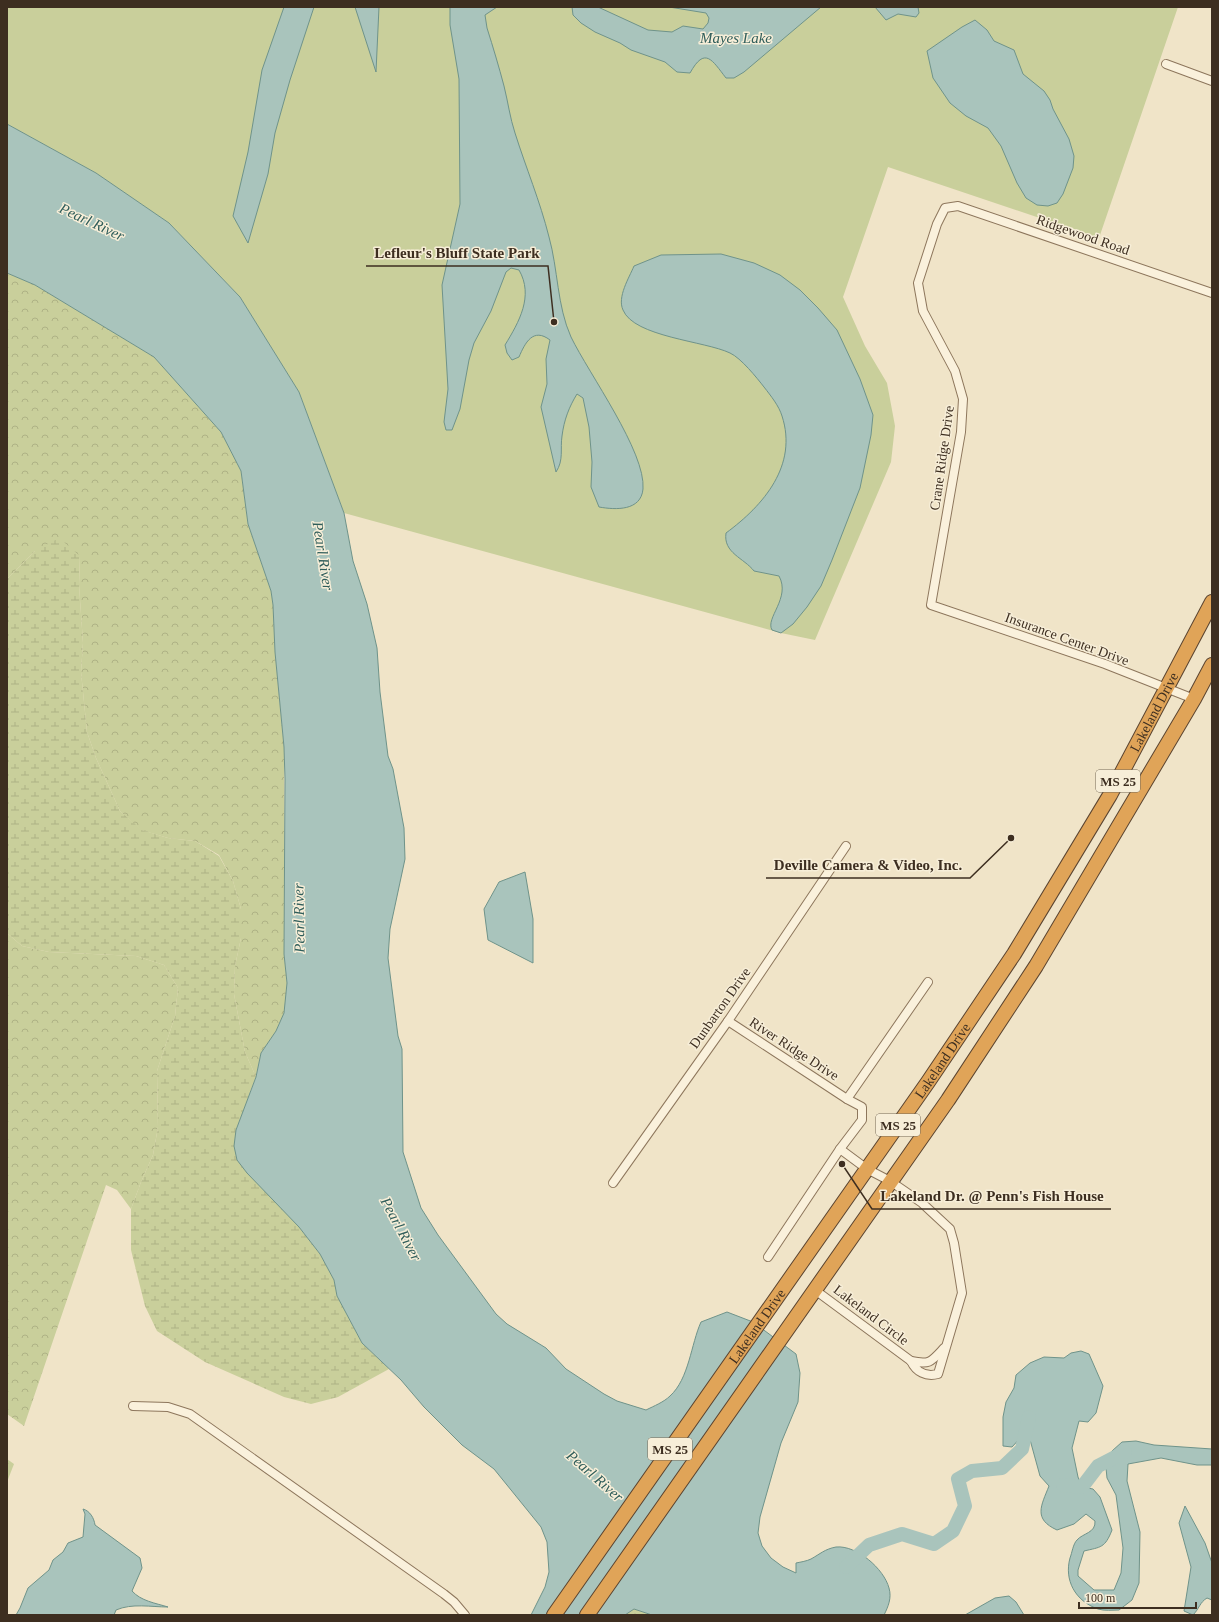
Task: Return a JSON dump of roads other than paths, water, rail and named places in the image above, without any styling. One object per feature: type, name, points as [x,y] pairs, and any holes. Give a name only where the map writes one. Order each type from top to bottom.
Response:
[{"type":"highway","name":"Lakeland Drive","points":[[554,1615],[928,1082],[1014,954],[1110,795],[1167,690],[1212,602]]},
{"type":"highway","name":"Lakeland Drive","points":[[587,1615],[948,1100],[1036,966],[1212,666]]},
{"type":"street","points":[[1166,64],[1212,81]]},
{"type":"street","name":"Ridgewood Road","points":[[945,208],[958,206],[1212,293]]},
{"type":"street","name":"Crane Ridge Drive","points":[[931,604],[961,432],[963,398],[955,371],[923,311],[918,283],[937,224],[945,208]]},
{"type":"street","name":"Insurance Center Drive","points":[[931,604],[1105,664],[1167,690],[1194,699]]},
{"type":"street","name":"Dunbarton Drive","points":[[613,1183],[728,1021],[846,846]]},
{"type":"street","points":[[847,1099],[928,982]]},
{"type":"street","name":"River Ridge Drive","points":[[728,1021],[847,1099],[862,1107],[862,1120],[840,1149]]},
{"type":"street","points":[[768,1257],[840,1149]]},
{"type":"street","name":"Lakeland Circle","points":[[815,1290],[911,1362],[914,1368],[925,1374],[938,1374],[944,1348],[962,1294],[954,1243],[950,1228],[922,1203],[890,1181],[867,1169],[840,1149]]},
{"type":"street","name":"Lakeland Circle","points":[[911,1362],[924,1364],[932,1361],[944,1348]]},
{"type":"street","points":[[133,1406],[168,1407],[190,1414],[444,1594],[454,1602],[465,1615]]},
{"type":"water","points":[[284,7],[314,7],[290,80],[275,133],[268,174],[248,243],[233,216],[248,152],[262,70]]},
{"type":"water","points":[[355,7],[379,7],[376,72]]},
{"type":"water","points":[[450,7],[497,7],[485,15],[487,28],[504,86],[513,127],[549,237],[566,325],[579,353],[615,413],[636,455],[642,473],[643,489],[638,502],[633,505],[613,509],[599,507],[591,487],[592,462],[589,427],[583,398],[577,394],[569,409],[563,430],[561,459],[556,472],[541,407],[547,384],[546,359],[550,340],[539,335],[530,338],[519,357],[512,360],[507,353],[505,345],[520,318],[525,299],[525,289],[519,270],[511,268],[506,272],[491,311],[474,343],[469,360],[460,409],[452,430],[446,430],[444,422],[448,389],[442,285],[460,204],[459,79],[450,25]]},
{"type":"water","name":"Mayes Lake","points":[[572,7],[598,7],[648,30],[672,32],[683,26],[703,29],[708,23],[709,18],[706,13],[669,7],[821,7],[744,72],[734,78],[726,78],[712,61],[704,58],[695,65],[690,73],[677,72],[665,62],[631,50],[620,43],[595,32],[581,23],[573,15]]},
{"type":"water","points":[[875,7],[918,7],[919,13],[916,17],[898,14],[886,20]]},
{"type":"water","points":[[975,20],[987,30],[994,41],[1014,50],[1023,74],[1044,91],[1069,139],[1074,156],[1073,168],[1063,194],[1057,203],[1048,206],[1037,205],[1026,198],[1017,183],[1001,146],[988,128],[966,116],[950,103],[933,78],[927,51]]},
{"type":"water","name":"Pearl River","points":[[7,124],[96,173],[169,223],[240,297],[299,392],[344,513],[353,561],[367,604],[377,648],[380,692],[388,756],[393,769],[404,828],[405,859],[390,929],[388,958],[398,1036],[402,1049],[403,1152],[421,1208],[438,1235],[496,1314],[507,1324],[546,1348],[566,1369],[617,1401],[646,1410],[668,1398],[676,1389],[686,1371],[701,1322],[727,1312],[753,1322],[796,1354],[800,1373],[798,1402],[781,1443],[760,1517],[758,1533],[762,1546],[771,1558],[783,1567],[796,1573],[796,1563],[809,1560],[832,1548],[844,1547],[861,1554],[882,1573],[889,1588],[890,1599],[884,1615],[652,1615],[634,1609],[625,1615],[531,1615],[545,1587],[549,1572],[547,1542],[541,1527],[494,1469],[462,1445],[424,1407],[401,1380],[362,1343],[337,1296],[334,1280],[320,1254],[299,1227],[247,1173],[237,1160],[234,1146],[236,1130],[256,1077],[261,1053],[276,1031],[284,1013],[287,983],[284,954],[284,747],[271,591],[248,524],[241,471],[221,432],[154,357],[35,285],[7,273]]},
{"type":"water","points":[[721,254],[754,263],[780,275],[800,290],[818,308],[837,330],[860,379],[873,415],[871,435],[860,488],[832,560],[821,586],[807,607],[793,624],[781,633],[772,630],[771,625],[782,592],[782,584],[779,576],[754,571],[750,566],[735,555],[728,546],[726,540],[726,533],[753,510],[765,497],[781,467],[785,451],[786,434],[779,409],[772,397],[744,364],[730,353],[671,337],[641,326],[630,319],[623,310],[621,299],[624,288],[634,266],[661,255]]},
{"type":"water","points":[[525,872],[533,919],[533,963],[488,940],[484,909],[499,882]]},
{"type":"water","points":[[1081,1351],[1089,1354],[1103,1386],[1096,1413],[1088,1422],[1079,1421],[1072,1448],[1078,1477],[1082,1487],[1093,1489],[1100,1497],[1112,1530],[1105,1544],[1095,1549],[1084,1551],[1078,1570],[1078,1576],[1094,1590],[1114,1590],[1121,1573],[1123,1548],[1116,1495],[1107,1478],[1106,1468],[1112,1451],[1122,1442],[1136,1441],[1154,1445],[1212,1449],[1212,1465],[1197,1465],[1161,1458],[1128,1464],[1127,1481],[1140,1532],[1139,1583],[1132,1600],[1119,1610],[1100,1610],[1083,1601],[1077,1595],[1070,1582],[1069,1566],[1074,1544],[1093,1528],[1095,1521],[1086,1514],[1074,1524],[1057,1530],[1049,1526],[1044,1521],[1041,1511],[1049,1486],[1040,1476],[1029,1436],[1023,1435],[1012,1447],[1003,1446],[1003,1417],[1006,1402],[1014,1388],[1016,1375],[1030,1363],[1044,1357],[1064,1358],[1071,1353]]},
{"type":"water","points":[[1185,1506],[1205,1543],[1212,1563],[1212,1600],[1207,1598],[1193,1615],[1184,1611],[1191,1567],[1179,1523]]},
{"type":"water","points":[[83,1509],[88,1511],[91,1515],[95,1525],[140,1558],[142,1568],[132,1591],[140,1597],[153,1603],[168,1607],[128,1607],[116,1610],[114,1615],[16,1615],[28,1588],[49,1570],[53,1560],[63,1552],[68,1543],[83,1537],[85,1514]]},
{"type":"water","points":[[1009,1596],[1016,1602],[1024,1615],[965,1615],[995,1598]]},
{"type":"waterway","points":[[846,1567],[869,1545],[902,1534],[934,1544],[953,1531],[965,1506],[958,1479],[972,1471],[1002,1468],[1022,1449],[1029,1417]]},
{"type":"waterway","points":[[1063,1485],[1082,1487],[1098,1466],[1125,1452]]},
{"type":"place","name":"Lefleur's Bluff State Park","points":[[554,322]]},
{"type":"place","name":"Deville Camera & Video, Inc.","points":[[1011,838]]},
{"type":"place","name":"Lakeland Dr. @ Penn's Fish House","points":[[842,1164]]}]
